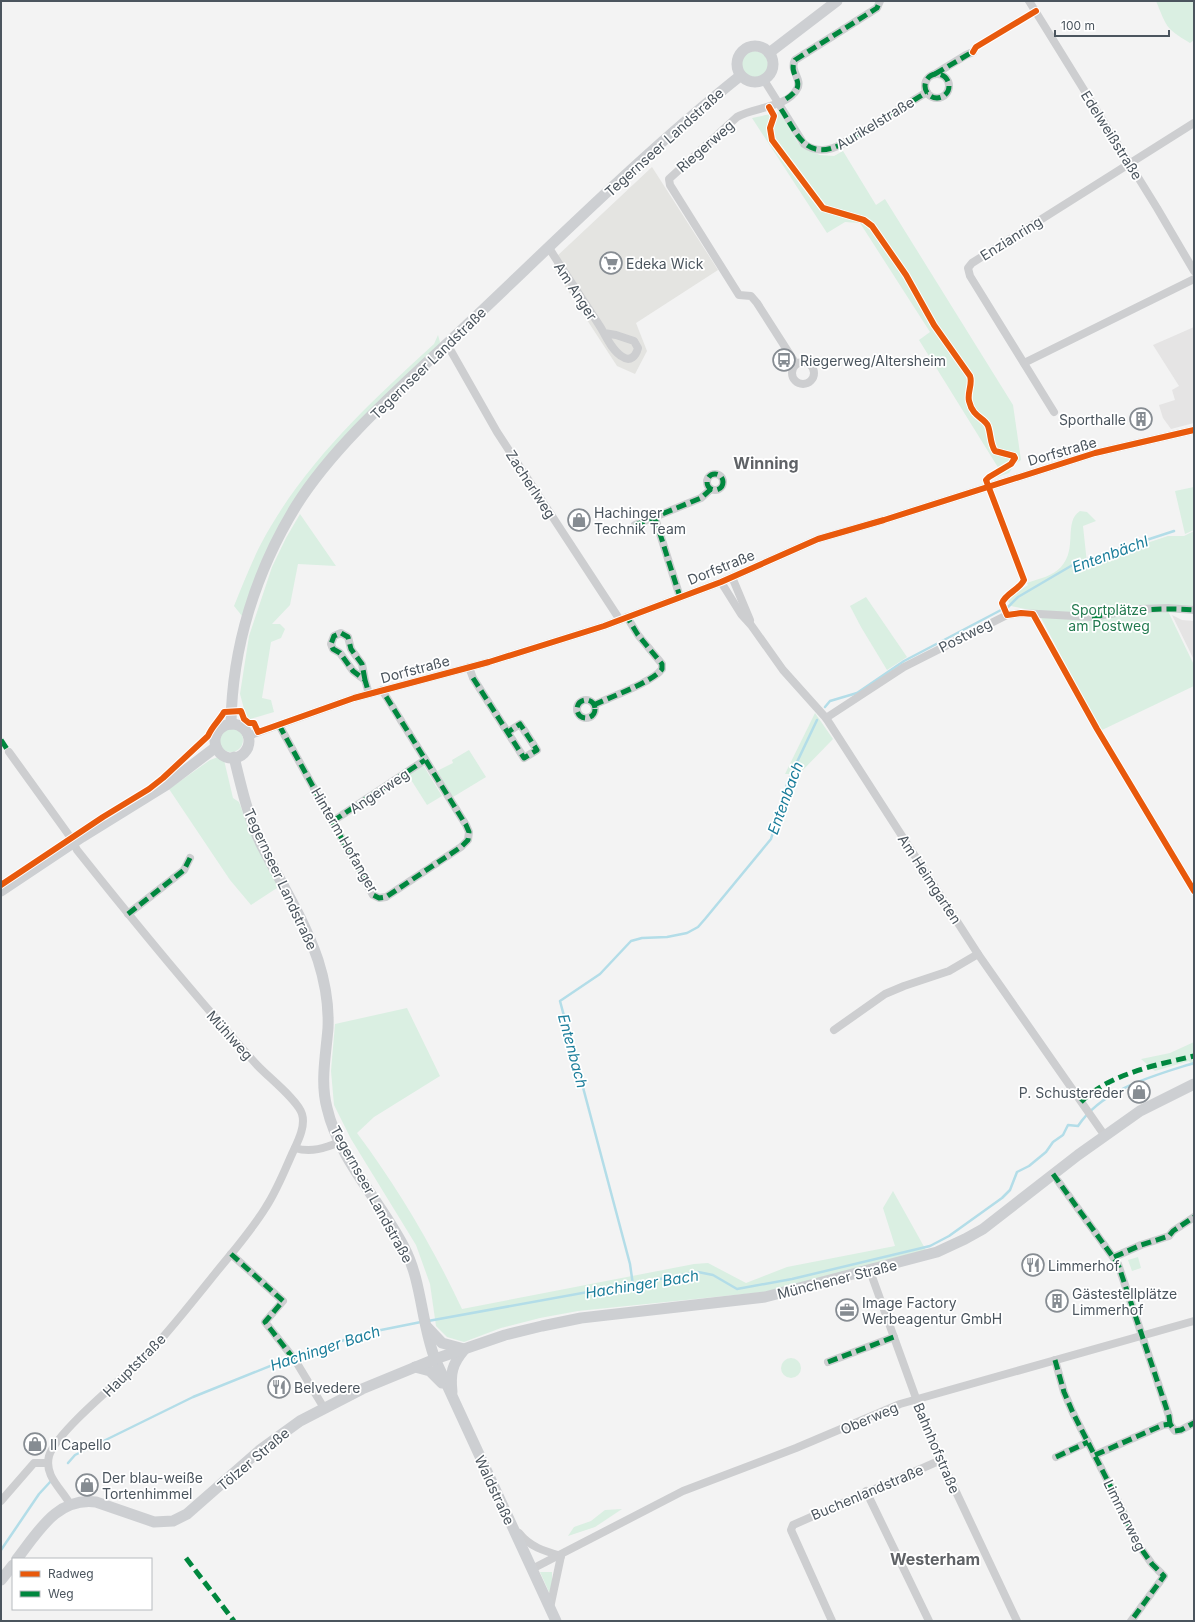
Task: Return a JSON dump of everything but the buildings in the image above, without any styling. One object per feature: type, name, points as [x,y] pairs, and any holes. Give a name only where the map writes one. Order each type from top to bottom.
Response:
[{"type":"main road","points":[[769,53],[837,1]]},
{"type":"main road","points":[[754,46],[765,49],[769,53],[773,60],[773,68],[770,75],[764,80],[759,82],[749,82],[740,76],[736,65],[739,54],[743,50],[754,46]]},
{"type":"main road","name":"Tegernseer Landstraße","points":[[231,724],[236,666],[242,634],[260,578],[280,534],[297,504],[332,458],[364,424],[447,344],[652,150],[695,112],[740,76]]},
{"type":"main road","points":[[231,724],[242,727],[248,736],[246,750],[234,757],[225,756],[216,747],[215,741],[218,731],[226,725],[231,724]]},
{"type":"main road","points":[[1,891],[73,843],[166,786],[216,747]]},
{"type":"main road","name":"Tegernseer Landstraße","points":[[234,757],[247,806],[256,831],[298,912],[318,962],[326,990],[328,1010],[324,1090],[326,1108],[340,1142],[404,1247],[416,1276],[425,1325],[435,1359]]},
{"type":"main road","name":"Münchener Straße","points":[[435,1359],[505,1336],[550,1324],[595,1316],[765,1297],[870,1271],[937,1252],[982,1229],[1140,1111],[1194,1084]]},
{"type":"main road","points":[[425,1325],[442,1343],[464,1349],[452,1366],[451,1384],[453,1399]]},
{"type":"main road","name":"Tölzer Straße","points":[[70,1504],[87,1501],[96,1502],[154,1522],[174,1521],[187,1514],[246,1462],[300,1421],[362,1389],[435,1359]]},
{"type":"main road","name":"Waldstraße","points":[[435,1359],[556,1621]]},
{"type":"main road","points":[[415,1367],[430,1371],[441,1381],[453,1399]]},
{"type":"main road","points":[[18,1558],[49,1520],[70,1504]]},
{"type":"main road","points":[[1,1580],[12,1566]]},
{"type":"street","points":[[777,102],[793,94],[798,88],[799,82],[794,72],[793,64],[795,60],[878,8],[880,1]]},
{"type":"street","name":"Edelweißstraße","points":[[1029,1],[1194,271]]},
{"type":"street","points":[[935,74],[973,52]]},
{"type":"street","name":"Aurikelstraße","points":[[935,74],[939,74],[946,78],[949,90],[941,98],[933,97],[927,92],[926,81],[935,74]]},
{"type":"street","name":"Aurikelstraße","points":[[764,80],[804,144],[811,149],[822,151],[832,149],[842,144],[927,92]]},
{"type":"street","name":"Riegerweg","points":[[777,102],[766,109],[746,112],[737,117],[669,179],[670,185],[739,295],[751,296],[757,303],[796,364]]},
{"type":"street","points":[[1130,164],[1194,123]]},
{"type":"street","name":"Enzianring","points":[[1054,412],[970,276],[968,268],[976,260],[1130,164]]},
{"type":"street","name":"Am Anger","points":[[549,248],[604,333]]},
{"type":"street","points":[[1024,363],[1194,279]]},
{"type":"street","name":"Zacherlweg","points":[[447,344],[498,432],[624,618],[662,664],[662,669],[659,673],[650,679],[594,705]]},
{"type":"street","name":"Dorfstraße","points":[[248,736],[382,690],[469,667],[573,636],[721,582],[812,540],[884,520],[1095,454],[1194,430]]},
{"type":"street","points":[[635,525],[702,498],[711,489]]},
{"type":"street","points":[[655,518],[680,597]]},
{"type":"street","name":"Am Heimgarten","points":[[732,577],[752,625]]},
{"type":"street","name":"Am Heimgarten","points":[[721,582],[741,614],[752,625],[783,670],[826,718],[978,954],[1105,1136]]},
{"type":"street","name":"Postweg","points":[[826,718],[904,667],[1007,615],[1021,613],[1092,617],[1140,609],[1168,608],[1194,610]]},
{"type":"street","name":"Dorfstraße","points":[[366,680],[352,671],[340,653],[333,649],[331,644],[334,636],[341,633],[348,637],[351,648],[362,664],[370,694]]},
{"type":"street","name":"Dorfstraße","points":[[469,667],[473,678],[508,732]]},
{"type":"street","name":"Hinterm Hofanger","points":[[279,725],[373,895],[379,898],[386,897],[460,847],[468,840],[468,832],[466,825],[382,690]]},
{"type":"street","name":"Mühlweg","points":[[9,752],[73,843],[128,914],[223,1028],[300,1109],[303,1121],[289,1162]]},
{"type":"street","name":"Angerweg","points":[[333,821],[425,760]]},
{"type":"street","points":[[128,914],[184,870],[190,858]]},
{"type":"street","points":[[834,1030],[885,994],[949,971],[978,954]]},
{"type":"street","points":[[295,1148],[304,1151],[321,1149],[340,1142]]},
{"type":"street","name":"Hauptstraße","points":[[48,1463],[50,1453],[67,1429],[147,1354],[189,1306],[231,1254],[266,1207],[281,1181],[289,1162]]},
{"type":"street","points":[[1058,1181],[1114,1257],[1121,1272],[1141,1336],[1169,1416],[1170,1424],[1175,1431],[1181,1430],[1194,1423]]},
{"type":"street","points":[[1114,1257],[1128,1249],[1169,1236],[1173,1231],[1194,1217]]},
{"type":"street","points":[[231,1254],[284,1301],[265,1322],[293,1357],[324,1408]]},
{"type":"street","name":"Bahnhofstraße","points":[[870,1271],[941,1460],[1017,1621]]},
{"type":"street","name":"Oberweg","points":[[532,1569],[561,1556],[683,1490],[796,1448],[895,1406],[1194,1322]]},
{"type":"street","points":[[828,1362],[894,1337]]},
{"type":"street","name":"Limmerweg","points":[[1055,1360],[1064,1392],[1137,1543],[1152,1564],[1164,1576],[1131,1621]]},
{"type":"street","points":[[1095,1455],[1163,1425],[1170,1424]]},
{"type":"street","points":[[1056,1457],[1088,1442]]},
{"type":"street","name":"Buchenlandstraße","points":[[832,1621],[791,1530],[793,1525],[866,1491],[941,1460]]},
{"type":"street","points":[[1,1500],[34,1463],[48,1463],[52,1478],[70,1504]]},
{"type":"street","points":[[866,1491],[929,1621]]},
{"type":"street","points":[[510,1523],[525,1541],[541,1550],[561,1556],[550,1608]]},
{"type":"shaded area","points":[[652,167],[718,270],[636,323],[647,351],[635,374],[617,366],[559,277],[554,265],[555,258]]},
{"type":"shaded area","points":[[1194,327],[1194,423],[1171,429],[1163,418],[1159,405],[1175,400],[1172,390],[1179,386],[1153,345]]},
{"type":"shaded area","points":[[1172,615],[1182,620],[1194,621],[1194,660]]},
{"type":"green space","points":[[1156,1],[1194,1],[1194,40],[1190,43],[1171,30],[1165,22]]},
{"type":"green space","points":[[754,51],[764,55],[768,65],[764,75],[754,79],[744,75],[740,65],[744,55]]},
{"type":"green space","points":[[780,112],[798,143],[808,150],[820,155],[834,156],[843,151],[876,205],[885,199],[1013,405],[1021,460],[1015,464],[1009,473],[982,482],[982,479],[999,469],[919,340],[930,332],[860,223],[845,222],[827,233],[752,118]]},
{"type":"green space","points":[[438,335],[440,342],[439,347],[323,463],[242,616],[234,606],[260,545],[288,500],[325,452],[367,407],[434,344]]},
{"type":"green space","points":[[1194,487],[1194,530],[1185,534],[1175,491]]},
{"type":"green space","name":"Sportplätze am Postweg","points":[[1080,511],[1087,512],[1096,521],[1083,526],[1087,563],[1168,536],[1184,536],[1194,531],[1194,607],[1165,605],[1194,665],[1194,686],[1102,730],[1100,730],[1038,612],[1011,606],[1007,599],[1028,585],[1027,583],[1050,575],[1061,567],[1069,552],[1072,522]]},
{"type":"green space","points":[[300,514],[336,566],[298,564],[290,605],[272,624],[280,624],[285,629],[281,638],[271,642],[262,698],[271,700],[274,712],[247,720],[240,694],[249,636],[272,567]]},
{"type":"green space","points":[[866,597],[907,657],[887,670],[850,606]]},
{"type":"green space","points":[[815,713],[833,739],[799,774],[785,774]]},
{"type":"green space","points":[[231,728],[240,731],[243,740],[240,749],[231,752],[222,749],[219,740],[222,731]]},
{"type":"green space","points":[[469,750],[486,777],[453,797],[437,771],[453,763],[452,760]]},
{"type":"green space","points":[[218,757],[224,760],[233,798],[239,802],[248,826],[280,886],[251,905],[230,880],[169,789],[210,760]]},
{"type":"green space","points":[[423,765],[442,796],[427,805],[408,775]]},
{"type":"green space","points":[[407,1008],[440,1076],[374,1117],[357,1133],[387,1175],[414,1218],[462,1309],[694,1264],[708,1263],[746,1283],[787,1267],[895,1246],[883,1208],[893,1191],[927,1252],[765,1292],[578,1311],[540,1318],[501,1328],[464,1342],[447,1337],[436,1326],[430,1284],[416,1245],[351,1139],[334,1105],[331,1071],[335,1024]]},
{"type":"green space","points":[[1194,1042],[1194,1067],[1189,1061],[1155,1071],[1141,1059],[1170,1053]]},
{"type":"green space","points":[[1138,1257],[1141,1268],[1132,1271],[1128,1260]]},
{"type":"green space","points":[[787,1358],[795,1358],[801,1364],[801,1372],[795,1378],[787,1378],[781,1372],[781,1364]]},
{"type":"green space","points":[[622,1509],[595,1527],[568,1536],[574,1527],[591,1521],[605,1510]]},
{"type":"green space","points":[[540,1572],[552,1572],[552,1590],[549,1592]]},
{"type":"waterway","name":"Entenbächl","points":[[1008,607],[1018,597],[1076,563],[1174,531]]},
{"type":"waterway","name":"Entenbach","points":[[825,707],[830,701],[857,693],[904,661],[1001,610]]},
{"type":"waterway","name":"Entenbach","points":[[633,1285],[630,1264],[560,1001],[600,974],[631,941],[642,938],[667,937],[687,933],[698,927],[771,839],[788,781],[817,720]]},
{"type":"waterway","name":"Hachinger Bach","points":[[428,1321],[698,1272],[713,1275],[737,1289],[792,1279],[930,1246],[949,1236],[1002,1198],[1010,1190],[1017,1172],[1029,1166],[1046,1152],[1053,1142],[1063,1135],[1068,1125],[1078,1126],[1088,1113],[1100,1102],[1114,1093],[1146,1079],[1194,1063]]},
{"type":"waterway","name":"Hachinger Bach","points":[[295,1356],[366,1333],[421,1322]]},
{"type":"waterway","name":"Hachinger Bach","points":[[68,1463],[75,1455],[193,1397],[290,1358]]},
{"type":"waterway","name":"Hachinger Bach","points":[[1,1550],[39,1494],[51,1481]]},
{"type":"marked path","points":[[786,99],[793,93],[798,84],[793,71],[795,60],[877,8],[880,1]]},
{"type":"marked path","points":[[935,74],[974,51]]},
{"type":"marked path","points":[[937,74],[942,75],[948,81],[949,86],[948,91],[942,97],[937,98],[932,97],[926,91],[925,86],[926,81],[932,75],[937,74]]},
{"type":"marked path","points":[[781,109],[804,143],[811,148],[820,150],[830,149],[842,144],[927,92]]},
{"type":"marked path","points":[[715,474],[721,476],[723,482],[721,488],[715,490],[709,488],[707,482],[709,476],[715,474]]},
{"type":"marked path","points":[[635,525],[701,498],[711,489]]},
{"type":"marked path","points":[[655,518],[680,597]]},
{"type":"marked path","points":[[1092,617],[1143,610],[1194,610]]},
{"type":"marked path","points":[[594,705],[641,684],[662,669],[662,664],[638,635],[627,617]]},
{"type":"marked path","points":[[365,680],[362,664],[351,649],[348,637],[341,633],[334,636],[331,644],[333,649],[340,653],[353,671],[365,680],[369,694]]},
{"type":"marked path","points":[[473,678],[524,758],[537,750],[520,724],[508,732]]},
{"type":"marked path","points":[[279,725],[373,895],[379,898],[386,897],[461,847],[468,840],[469,832],[382,690]]},
{"type":"marked path","points":[[586,700],[592,703],[595,709],[592,715],[586,718],[580,715],[577,709],[580,703],[586,700]]},
{"type":"marked path","points":[[1,740],[9,752]]},
{"type":"marked path","points":[[333,821],[425,760]]},
{"type":"marked path","points":[[128,914],[184,870],[190,858]]},
{"type":"marked path","points":[[1081,1102],[1092,1092],[1119,1078],[1149,1067],[1194,1056]]},
{"type":"marked path","points":[[1053,1174],[1118,1264],[1169,1416],[1170,1424]]},
{"type":"marked path","points":[[1114,1257],[1141,1245],[1169,1236],[1173,1231],[1194,1217]]},
{"type":"marked path","points":[[231,1254],[283,1301],[265,1322],[297,1363]]},
{"type":"marked path","points":[[828,1362],[894,1337]]},
{"type":"marked path","points":[[1055,1360],[1064,1392],[1073,1413],[1119,1503],[1137,1543],[1152,1564],[1164,1576],[1131,1621]]},
{"type":"marked path","points":[[1095,1455],[1163,1425],[1170,1424],[1175,1431],[1181,1430],[1194,1423]]},
{"type":"marked path","points":[[1056,1457],[1088,1442]]},
{"type":"marked path","points":[[186,1558],[234,1621]]},
{"type":"cycle path","points":[[973,52],[976,47],[1036,11]]},
{"type":"cycle path","points":[[769,107],[774,116],[770,128],[772,140],[823,208],[864,220],[872,226],[906,275],[934,325],[970,376],[971,382],[969,401],[973,411],[988,426],[992,445],[995,451],[1014,456],[1015,458],[1011,464],[986,480],[1024,580],[1006,597],[1002,603],[1007,615],[1021,613],[1033,614],[1097,729],[1194,891]]},
{"type":"cycle path","points":[[1,885],[103,817],[149,789],[208,736],[211,729],[224,712],[241,711],[244,719],[249,723],[254,723],[258,732],[354,698],[489,662],[604,626],[721,582],[818,539],[884,520],[1095,453],[1194,430]]},
{"type":"place","name":"Edeka Wick","points":[[611,263]]},
{"type":"place","name":"Riegerweg/Altersheim","points":[[784,360]]},
{"type":"place","name":"Sporthalle","points":[[1141,419]]},
{"type":"place","name":"Hachinger Technik Team","points":[[579,520]]},
{"type":"place","name":"P. Schustereder","points":[[1139,1092]]},
{"type":"place","name":"Limmerhof","points":[[1033,1265]]},
{"type":"place","name":"Gästestellplätze Limmerhof","points":[[1057,1301]]},
{"type":"place","name":"Image Factory Werbeagentur GmbH","points":[[847,1310]]},
{"type":"place","name":"Belvedere","points":[[279,1387]]},
{"type":"place","name":"Il Capello","points":[[35,1444]]},
{"type":"place","name":"Der blau-weiße Tortenhimmel","points":[[87,1485]]},
{"type":"district","name":"Winning","points":[[766,463]]},
{"type":"district","name":"Westerham","points":[[935,1559]]}]
